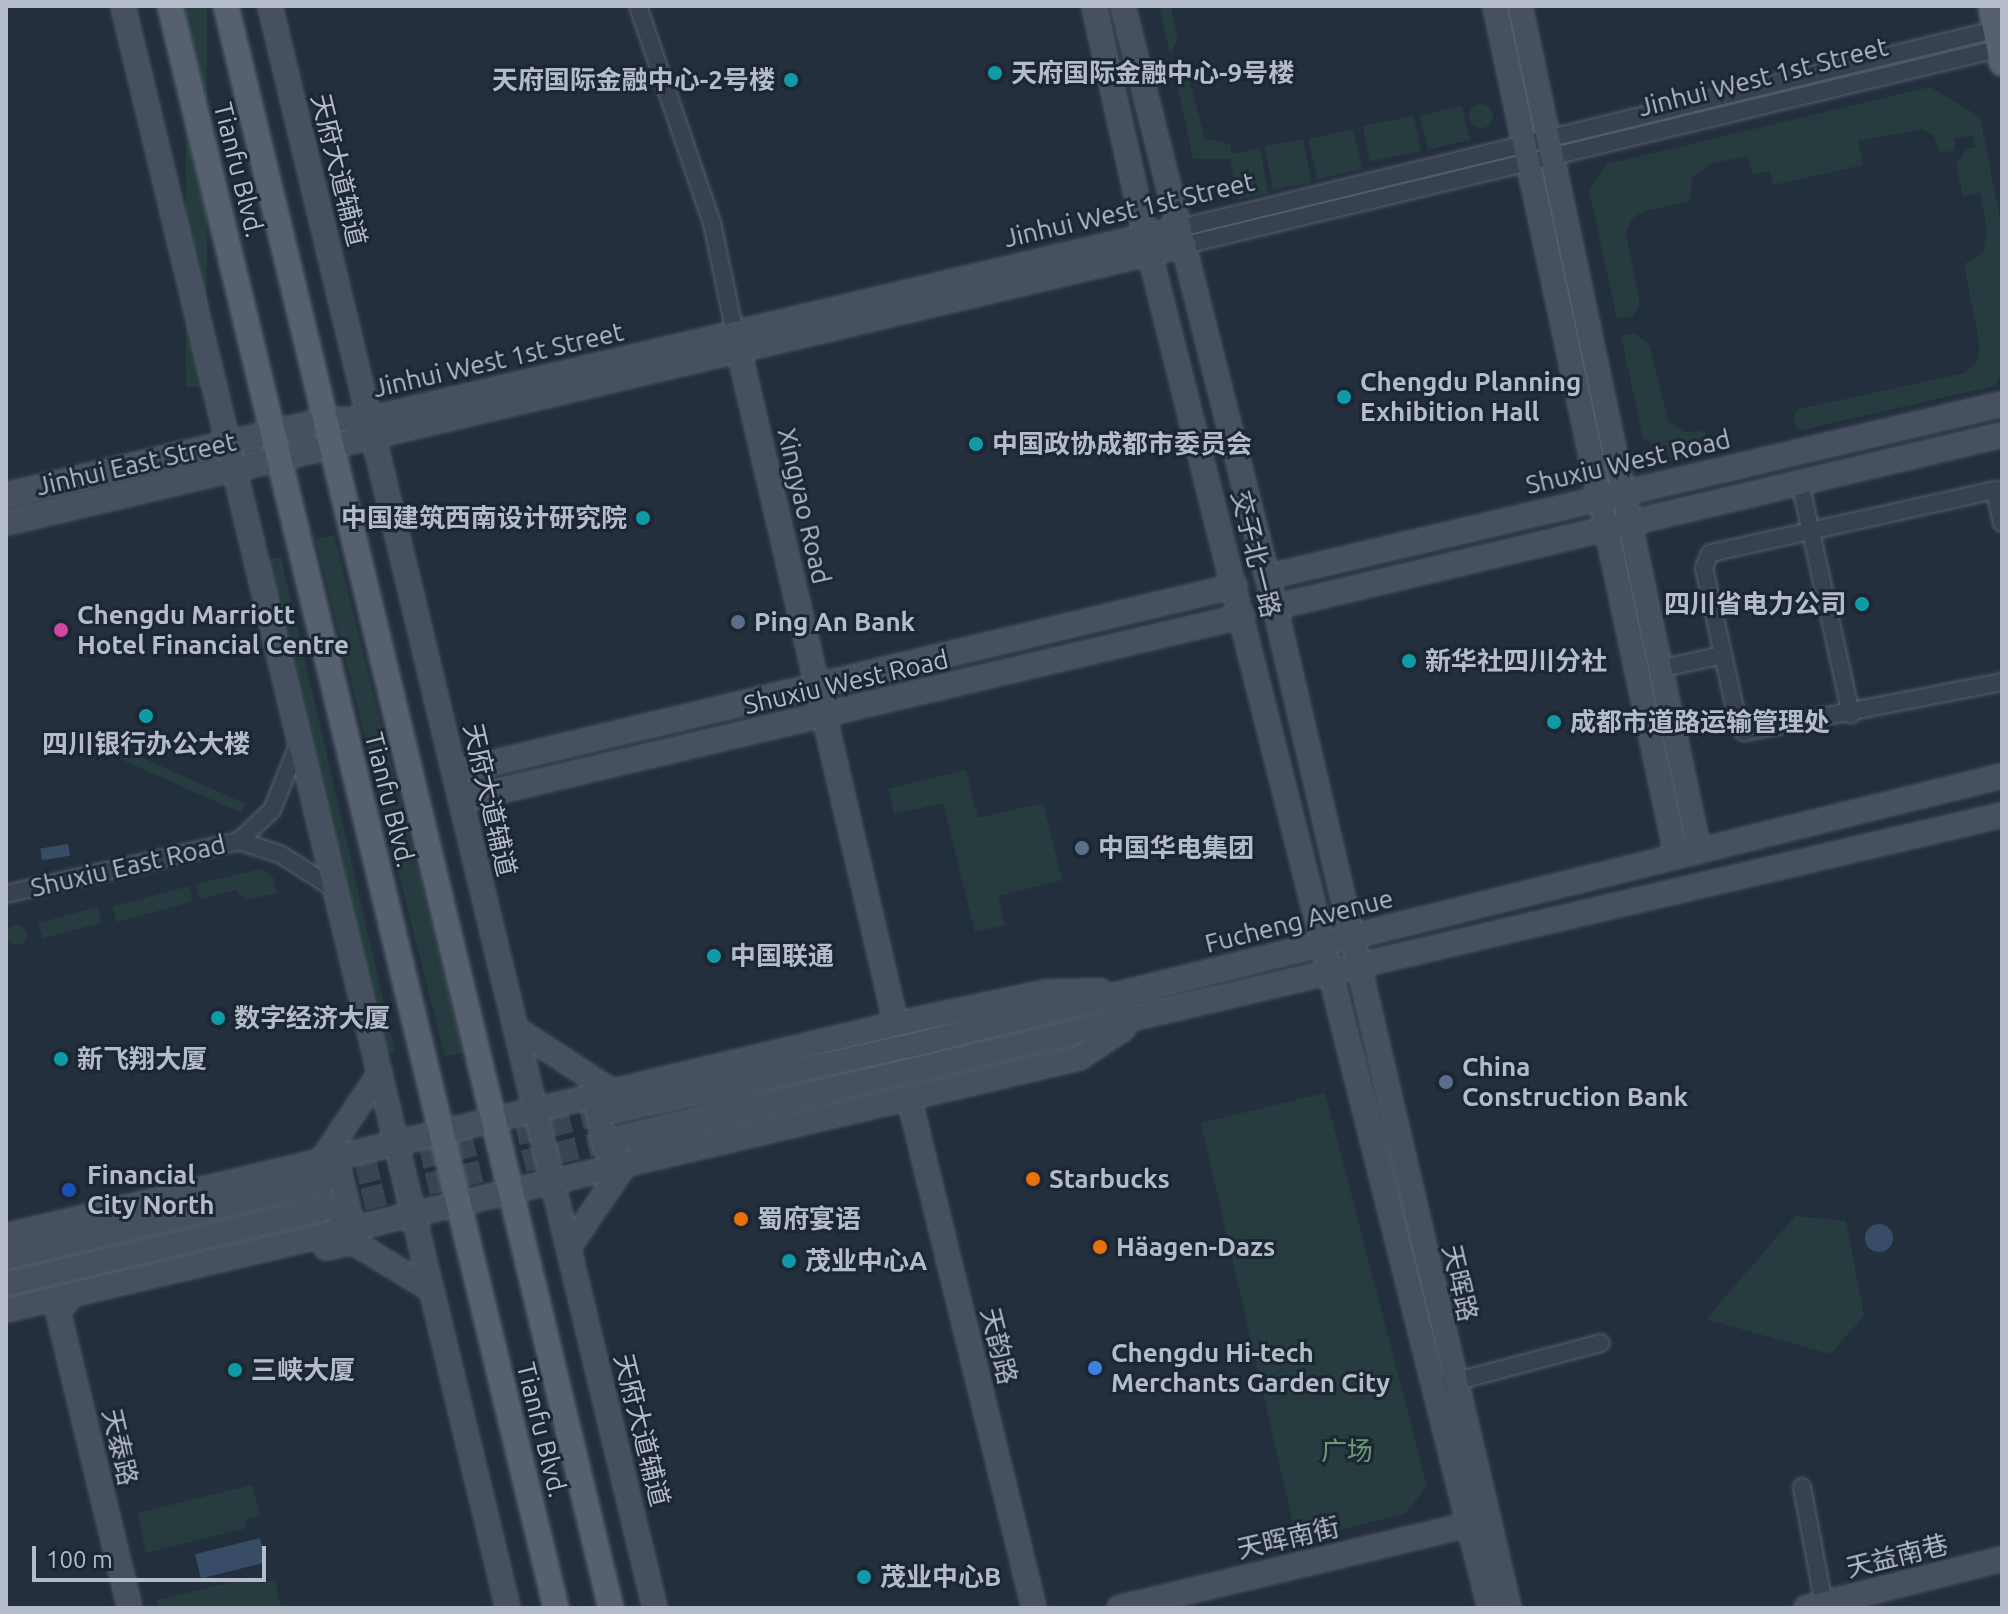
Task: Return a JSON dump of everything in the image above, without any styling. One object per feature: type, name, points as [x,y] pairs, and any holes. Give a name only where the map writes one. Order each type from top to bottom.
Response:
[{"type":"main road","name":"Tianfu Blvd.","points":[[170,6],[556,1608]]},
{"type":"main road","name":"Tianfu Blvd.","points":[[226,6],[611,1608]]},
{"type":"street","points":[[123,6],[508,1608]]},
{"type":"street","name":"天府大道辅道","points":[[270,6],[655,1608]]},
{"type":"street","name":"Xingyao Road","points":[[638,6],[712,223],[896,1024]]},
{"type":"street","name":"交子北一路","points":[[1094,6],[1148,244],[1332,975]]},
{"type":"street","name":"交子北一路","points":[[1123,6],[1275,607],[1359,969]]},
{"type":"street","points":[[1495,6],[1526,152],[1617,525],[1677,857]]},
{"type":"street","points":[[1520,6],[1549,146],[1610,494]]},
{"type":"street","name":"Jinhui West 1st Street","points":[[279,459],[332,447],[372,428],[1182,236],[1998,37]]},
{"type":"street","name":"Shuxiu West Road","points":[[1267,577],[2002,404]]},
{"type":"street","name":"Jinhui West 1st Street","points":[[273,433],[325,420],[372,428]]},
{"type":"street","name":"Jinhui East Street","points":[[6,495],[273,433]]},
{"type":"street","points":[[1275,607],[2002,435]]},
{"type":"street","name":"Jinhui East Street","points":[[6,523],[279,459]]},
{"type":"street","points":[[1800,482],[1851,714]]},
{"type":"street","points":[[2002,523],[1995,490],[1710,553],[1704,568],[1738,723],[1744,732],[1851,714],[2002,682]]},
{"type":"street","points":[[1617,525],[1659,669],[1699,851]]},
{"type":"street","name":"Shuxiu West Road","points":[[454,772],[1235,586]]},
{"type":"street","name":"Shuxiu West Road","points":[[461,800],[825,717],[1243,616]]},
{"type":"street","points":[[1659,669],[1723,655]]},
{"type":"street","points":[[239,841],[272,810],[300,740]]},
{"type":"street","name":"Fucheng Avenue","points":[[609,1101],[1118,994],[2002,776]]},
{"type":"street","points":[[613,1140],[1359,969],[2002,815]]},
{"type":"street","name":"Shuxiu East Road","points":[[6,894],[239,841],[280,854],[335,889]]},
{"type":"street","name":"天晖路","points":[[1359,969],[1490,1608]]},
{"type":"street","name":"天晖路","points":[[1332,975],[1509,1608]]},
{"type":"street","points":[[626,1163],[605,1148],[596,1105],[896,1024],[1046,992],[1083,988],[1118,994]]},
{"type":"street","points":[[6,1310],[458,1201],[1079,1058],[1137,1020]]},
{"type":"street","points":[[516,1029],[609,1101]]},
{"type":"street","points":[[324,1157],[380,1073]]},
{"type":"street","name":"天韵路","points":[[909,1098],[1034,1608]]},
{"type":"street","points":[[6,1236],[535,1108],[609,1101]]},
{"type":"street","points":[[324,1157],[339,1171],[349,1212],[334,1232]]},
{"type":"street","points":[[569,1247],[626,1163]]},
{"type":"street","points":[[6,1258],[323,1182]]},
{"type":"street","points":[[6,1284],[331,1207]]},
{"type":"street","points":[[55,1299],[85,1306],[353,1242],[432,1290]]},
{"type":"street","name":"天泰路","points":[[55,1299],[130,1608]]},
{"type":"street","points":[[1445,1384],[1601,1343]]},
{"type":"street","points":[[1802,1487],[1815,1606]]},
{"type":"street","name":"天晖南街","points":[[1119,1608],[1471,1524]]},
{"type":"street","name":"天益南巷","points":[[1815,1606],[2002,1559]]},
{"type":"green space","points":[[186,6],[207,6],[207,387],[186,387]]},
{"type":"green space","points":[[1159,6],[1171,6],[1178,40],[1170,53]]},
{"type":"green space","points":[[1174,70],[1189,79],[1205,139],[1230,144],[1232,154],[1260,148],[1268,193],[1239,200],[1230,159],[1193,159]]},
{"type":"green space","points":[[1930,87],[1980,117],[2002,229],[2002,374],[1994,386],[1797,431],[1794,415],[1799,409],[1965,373],[1976,362],[1980,346],[1964,264],[1983,253],[1987,228],[1980,193],[1963,196],[1956,164],[1967,149],[1976,147],[1973,135],[1954,139],[1955,150],[1940,153],[1934,136],[1923,129],[1858,141],[1863,165],[1773,185],[1770,171],[1753,175],[1748,156],[1709,164],[1692,178],[1690,201],[1642,212],[1631,220],[1626,234],[1640,306],[1632,316],[1617,319],[1589,190],[1607,164]]},
{"type":"green space","points":[[1481,104],[1489,108],[1493,116],[1489,124],[1481,128],[1473,124],[1469,116],[1473,108]]},
{"type":"green space","points":[[1462,106],[1470,140],[1428,150],[1420,116]]},
{"type":"green space","points":[[1414,116],[1421,151],[1370,161],[1363,126]]},
{"type":"green space","points":[[1353,129],[1362,169],[1317,179],[1308,139]]},
{"type":"green space","points":[[1303,139],[1311,182],[1273,190],[1265,146]]},
{"type":"green space","points":[[1635,333],[1649,345],[1669,422],[1685,432],[1705,431],[1709,452],[1676,461],[1643,438],[1621,336]]},
{"type":"green space","points":[[334,535],[463,1052],[445,1057],[316,540]]},
{"type":"green space","points":[[281,557],[395,1052],[374,1057],[260,562]]},
{"type":"green space","points":[[98,738],[246,804],[242,813],[94,747]]},
{"type":"green space","points":[[966,770],[978,818],[1043,803],[1062,880],[998,896],[1005,925],[975,932],[943,803],[894,814],[888,789]]},
{"type":"green space","points":[[261,869],[273,877],[277,893],[246,900],[236,890],[200,899],[196,884]]},
{"type":"green space","points":[[189,886],[193,901],[117,922],[113,906]]},
{"type":"green space","points":[[98,907],[102,922],[42,939],[38,923]]},
{"type":"green space","points":[[17,925],[24,928],[27,935],[24,942],[17,945],[10,942],[7,935],[10,928]]},
{"type":"green space","name":"广场","points":[[1325,1093],[1427,1486],[1406,1513],[1297,1541],[1201,1123]]},
{"type":"green space","points":[[1795,1216],[1846,1221],[1864,1316],[1830,1354],[1706,1319]]},
{"type":"green space","points":[[252,1485],[260,1516],[245,1520],[247,1528],[146,1553],[137,1513]]},
{"type":"green space","points":[[258,1576],[260,1584],[275,1580],[281,1608],[159,1608],[157,1600]]},
{"type":"water","points":[[68,844],[70,856],[42,860],[40,848]]},
{"type":"water","points":[[1879,1224],[1889,1228],[1893,1238],[1889,1248],[1879,1252],[1869,1248],[1865,1238],[1869,1228]]},
{"type":"water","points":[[260,1538],[266,1562],[201,1578],[195,1554]]},
{"type":"tunnel","points":[[325,1182],[608,1112]]},
{"type":"tunnel","points":[[331,1207],[613,1140]]},
{"type":"place","name":"天府国际金融中心-9号楼","points":[[995,73]]},
{"type":"place","name":"天府国际金融中心-2号楼","points":[[791,80]]},
{"type":"place","name":"Chengdu Planning Exhibition Hall","points":[[1344,397]]},
{"type":"place","name":"中国政协成都市委员会","points":[[976,444]]},
{"type":"place","name":"中国建筑西南设计研究院","points":[[643,518]]},
{"type":"place","name":"四川省电力公司","points":[[1862,604]]},
{"type":"place","name":"Ping An Bank","points":[[738,622]]},
{"type":"place","name":"Chengdu Marriott Hotel Financial Centre","points":[[61,630]]},
{"type":"place","name":"新华社四川分社","points":[[1409,661]]},
{"type":"place","name":"四川银行办公大楼","points":[[146,716]]},
{"type":"place","name":"成都市道路运输管理处","points":[[1554,722]]},
{"type":"place","name":"中国华电集团","points":[[1082,848]]},
{"type":"place","name":"中国联通","points":[[714,956]]},
{"type":"place","name":"数字经济大厦","points":[[218,1018]]},
{"type":"place","name":"新飞翔大厦","points":[[61,1059]]},
{"type":"place","name":"China Construction Bank","points":[[1446,1082]]},
{"type":"place","name":"Starbucks","points":[[1033,1179]]},
{"type":"place","name":"Financial City North","points":[[69,1190]]},
{"type":"place","name":"蜀府宴语","points":[[741,1219]]},
{"type":"place","name":"Häagen-Dazs","points":[[1100,1247]]},
{"type":"place","name":"茂业中心A","points":[[789,1261]]},
{"type":"place","name":"Chengdu Hi-tech Merchants Garden City","points":[[1095,1368]]},
{"type":"place","name":"三峡大厦","points":[[235,1370]]},
{"type":"place","name":"茂业中心B","points":[[864,1577]]}]
